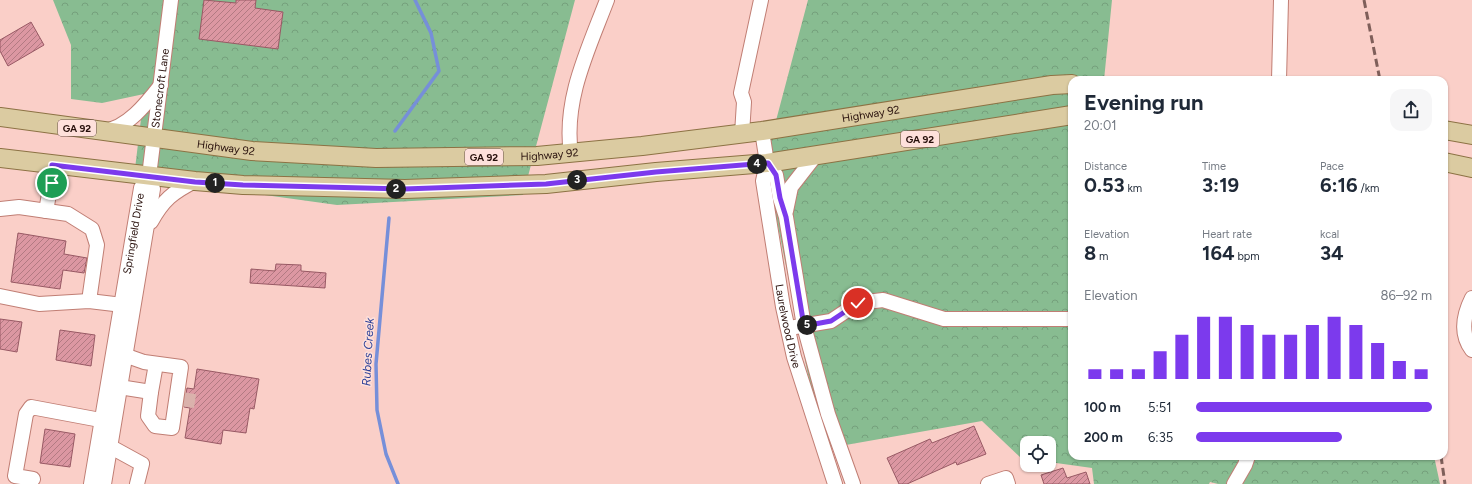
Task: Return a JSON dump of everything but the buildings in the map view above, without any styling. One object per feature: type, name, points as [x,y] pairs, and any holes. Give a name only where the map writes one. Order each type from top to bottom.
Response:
[{"type":"main road","name":"Highway 92","points":[[0,117],[252,150],[376,158],[454,158],[571,154],[742,134],[1052,85],[1068,84]]},
{"type":"main road","name":"GA 92","points":[[0,158],[195,182],[243,185],[404,189],[546,184],[656,172],[768,163],[1068,116]]},
{"type":"main road","points":[[1448,131],[1472,135]]},
{"type":"main road","points":[[1448,163],[1472,168]]},
{"type":"street","name":"Stonecroft Lane","points":[[149,176],[155,138],[171,0]]},
{"type":"street","points":[[571,154],[568,134],[569,118],[577,81],[607,0]]},
{"type":"street","points":[[742,134],[744,102],[741,93],[761,0]]},
{"type":"street","points":[[1279,76],[1281,0]]},
{"type":"street","points":[[101,131],[116,128],[132,116],[161,86]]},
{"type":"street","name":"Laurelwood Drive","points":[[762,131],[768,163],[776,175],[780,198],[786,217],[804,326],[828,414],[853,484]]},
{"type":"street","name":"Laurelwood Drive","points":[[786,217],[788,194],[791,186],[816,155]]},
{"type":"street","name":"Laurelwood Drive","points":[[768,163],[763,181],[783,307],[803,388],[835,484]]},
{"type":"street","points":[[46,211],[52,183],[52,165]]},
{"type":"street","name":"Springfield Drive","points":[[91,484],[109,421],[129,305],[147,230],[153,189],[149,176]]},
{"type":"street","name":"Springfield Drive","points":[[115,386],[127,356],[129,305],[141,188],[149,176]]},
{"type":"street","points":[[147,230],[158,210],[171,194],[195,182]]},
{"type":"street","points":[[0,209],[19,207],[68,214],[92,229],[97,245],[89,301]]},
{"type":"street","points":[[0,296],[38,304],[89,301],[129,305]]},
{"type":"street","points":[[1472,298],[1465,312],[1464,334],[1467,344],[1472,350]]},
{"type":"street","points":[[788,328],[831,321],[858,303],[883,300],[944,319],[1068,319]]},
{"type":"street","points":[[127,356],[144,362],[181,367],[172,428],[155,426],[148,416],[156,364]]},
{"type":"street","points":[[180,373],[190,388]]},
{"type":"street","points":[[115,386],[151,392]]},
{"type":"street","points":[[33,479],[15,476],[26,414],[31,407],[109,421]]},
{"type":"street","points":[[174,416],[187,407]]},
{"type":"street","name":"Springfield Drive","points":[[104,484],[111,447],[109,421]]},
{"type":"street","points":[[111,447],[142,464],[137,484]]},
{"type":"street","points":[[1234,484],[1247,460]]},
{"type":"street","points":[[988,484],[1006,478],[1008,484]]},
{"type":"green space","points":[[53,0],[575,0],[523,195],[337,205],[134,177],[144,94],[102,103],[71,99],[71,45]]},
{"type":"green space","points":[[808,0],[1112,0],[1104,76],[1068,76],[1068,460],[1435,460],[1440,484],[1218,484],[1210,482],[1209,484],[1094,484],[1092,468],[1056,463],[1056,436],[1020,436],[1020,457],[982,421],[823,449],[765,162]]},
{"type":"waterway","name":"Rubes Creek","points":[[395,131],[439,71],[431,33],[415,0]]},
{"type":"waterway","name":"Rubes Creek","points":[[389,218],[376,364],[377,410],[386,454],[398,484]]},
{"type":"tunnel","points":[[187,407],[190,388]]},
{"type":"railway","points":[[1364,0],[1379,76]]},
{"type":"railway","points":[[1442,460],[1445,484]]},
{"type":"route","points":[[52,183],[52,165],[195,182],[243,185],[404,189],[546,184],[656,172],[768,163],[776,175],[780,198],[786,217],[804,326],[831,321],[858,303]]}]
